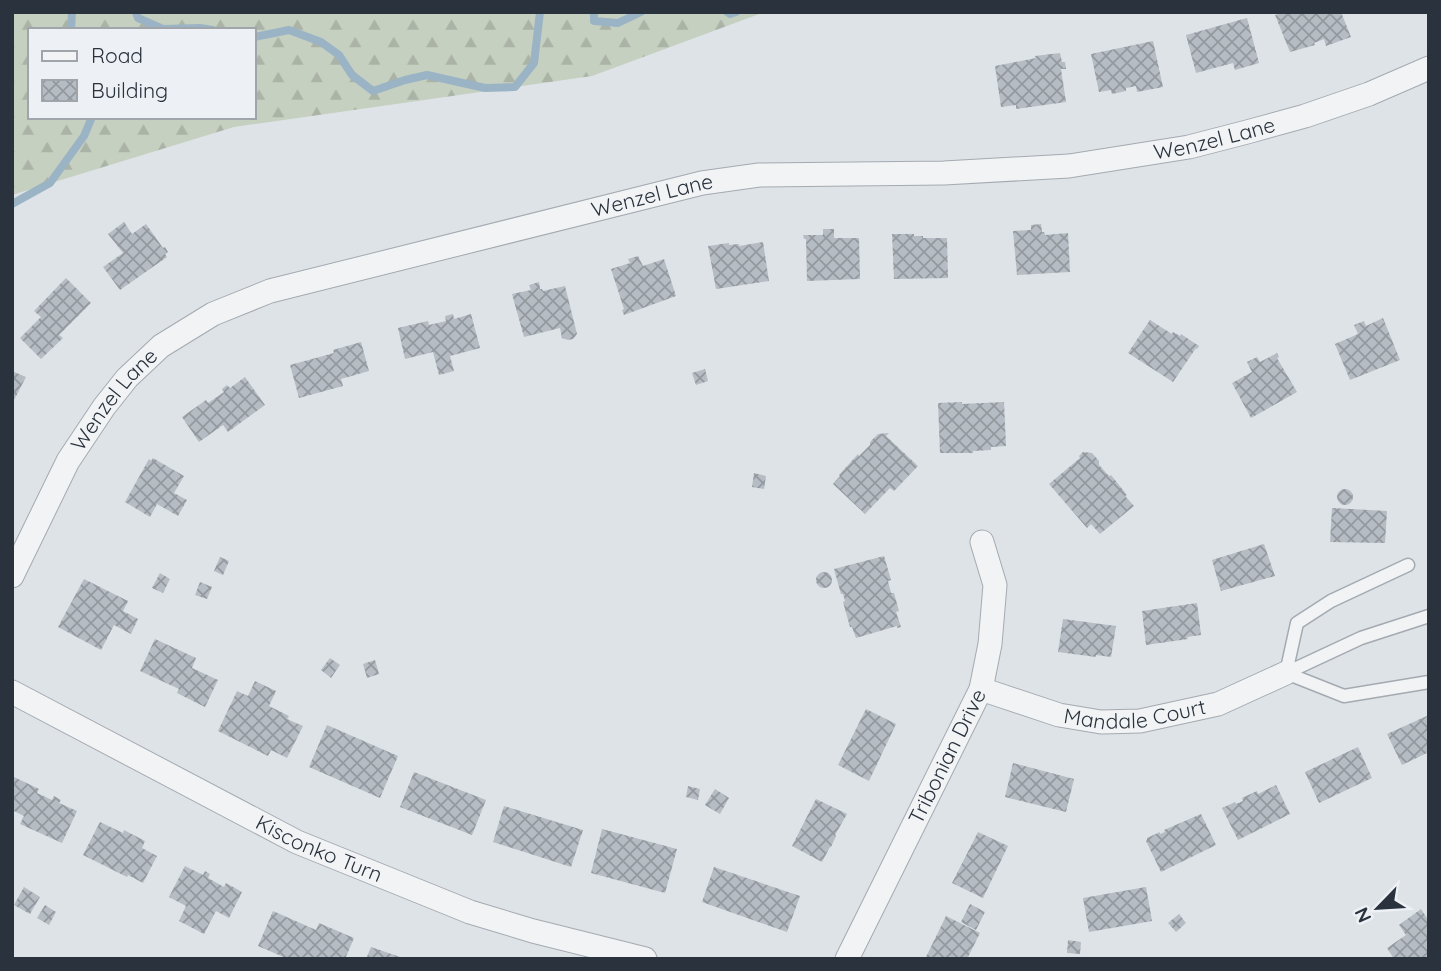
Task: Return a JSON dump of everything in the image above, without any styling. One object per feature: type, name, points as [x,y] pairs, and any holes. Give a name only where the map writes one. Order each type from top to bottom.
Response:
[{"type":"street","name":"Wenzel Lane","points":[[12,576],[68,461],[127,378],[161,346],[213,314],[270,291],[702,183],[759,175],[944,173],[1069,166],[1189,147],[1305,116],[1370,94],[1429,68]]},
{"type":"street","name":"Tribonian Drive","points":[[847,959],[981,689],[990,644],[995,585],[982,542]]},
{"type":"street","name":"Mandale Court","points":[[981,689],[1059,715],[1101,722],[1140,721],[1218,704],[1286,673]]},
{"type":"street","name":"Kisconko Turn","points":[[12,692],[297,842],[470,912],[645,959]]},
{"type":"lane","points":[[1286,673],[1297,623],[1331,601],[1408,565]]},
{"type":"lane","points":[[1286,673],[1361,638],[1429,617]]},
{"type":"lane","points":[[1286,673],[1344,696],[1429,682]]},
{"type":"green space","points":[[12,12],[765,12],[592,76],[234,127],[12,195]]},
{"type":"building","points":[[1284,12],[1341,12],[1351,37],[1326,46],[1324,39],[1314,43],[1315,45],[1290,52],[1275,15]]},
{"type":"building","points":[[1247,18],[1259,63],[1235,70],[1233,63],[1196,73],[1186,35]]},
{"type":"building","points":[[1153,41],[1163,87],[1137,92],[1136,86],[1112,94],[1111,90],[1099,92],[1091,54]]},
{"type":"building","points":[[1060,53],[1066,69],[1061,69],[1066,102],[1016,109],[1016,105],[1001,107],[995,66]]},
{"type":"building","points":[[124,222],[132,234],[146,224],[168,252],[165,254],[167,257],[120,290],[103,267],[123,253],[108,234]]},
{"type":"building","points":[[1041,224],[1045,235],[1068,233],[1070,272],[1017,275],[1013,231],[1031,230],[1031,225]]},
{"type":"building","points":[[823,229],[834,229],[834,238],[859,238],[860,279],[807,281],[806,239],[803,235],[823,235]]},
{"type":"building","points":[[892,234],[947,238],[948,278],[894,279]]},
{"type":"building","points":[[763,242],[769,281],[716,289],[708,246],[729,243],[739,246]]},
{"type":"building","points":[[638,256],[643,266],[664,259],[676,296],[624,315],[611,269],[630,263],[628,259]]},
{"type":"building","points":[[66,278],[91,303],[59,335],[63,338],[41,359],[20,338],[41,317],[34,311]]},
{"type":"building","points":[[539,282],[543,291],[565,286],[577,334],[573,339],[562,338],[560,328],[524,337],[512,294],[531,290],[529,285]]},
{"type":"building","points":[[453,314],[454,319],[471,314],[480,348],[450,356],[454,371],[439,375],[433,352],[405,359],[398,328],[428,321],[429,325],[446,321],[445,316]]},
{"type":"building","points":[[1383,318],[1400,360],[1350,380],[1335,344],[1358,334],[1354,325],[1364,321],[1366,326]]},
{"type":"building","points":[[1150,320],[1172,334],[1181,334],[1199,346],[1173,382],[1128,353]]},
{"type":"building","points":[[361,342],[369,371],[341,379],[343,386],[299,398],[290,365],[334,353],[333,350]]},
{"type":"building","points":[[1277,353],[1277,358],[1297,392],[1251,418],[1232,383],[1252,372],[1247,362],[1257,357],[1260,362]]},
{"type":"building","points":[[705,369],[708,381],[696,385],[692,373]]},
{"type":"building","points":[[12,371],[26,377],[12,404]]},
{"type":"building","points":[[245,377],[265,405],[228,432],[223,425],[199,442],[182,417],[206,400],[208,403],[224,392],[222,389],[227,385],[230,388]]},
{"type":"building","points":[[1004,402],[1006,446],[991,447],[991,450],[973,453],[940,453],[938,403]]},
{"type":"building","points":[[889,433],[886,436],[918,466],[894,491],[890,488],[865,514],[833,484],[878,434]]},
{"type":"building","points":[[1083,452],[1092,453],[1134,506],[1100,534],[1091,524],[1087,528],[1049,484],[1080,458]]},
{"type":"building","points":[[153,458],[184,476],[174,493],[187,500],[178,516],[157,504],[150,517],[125,502],[149,459],[151,461]]},
{"type":"building","points":[[754,473],[766,476],[764,489],[752,487]]},
{"type":"building","points":[[1345,489],[1351,491],[1351,503],[1345,505],[1339,503],[1337,497],[1339,491]]},
{"type":"building","points":[[1332,508],[1387,511],[1385,543],[1330,542]]},
{"type":"building","points":[[1264,544],[1275,576],[1221,591],[1212,560]]},
{"type":"building","points":[[884,556],[901,627],[856,638],[850,627],[834,569]]},
{"type":"building","points":[[220,557],[229,561],[223,575],[214,571]]},
{"type":"building","points":[[821,572],[827,572],[832,580],[830,586],[821,588],[816,583],[816,577]]},
{"type":"building","points":[[160,573],[170,579],[163,593],[152,588]]},
{"type":"building","points":[[84,579],[128,601],[123,611],[138,619],[131,634],[114,625],[101,650],[58,627]]},
{"type":"building","points":[[200,582],[212,587],[207,599],[195,595]]},
{"type":"building","points":[[1197,603],[1201,635],[1146,645],[1142,611]]},
{"type":"building","points":[[1063,619],[1116,626],[1111,657],[1058,652]]},
{"type":"building","points":[[155,639],[196,658],[192,668],[218,680],[205,707],[177,693],[179,689],[140,671]]},
{"type":"building","points":[[330,658],[340,665],[331,678],[321,670]]},
{"type":"building","points":[[375,660],[379,674],[367,678],[363,664]]},
{"type":"building","points":[[255,681],[276,691],[269,706],[303,726],[287,758],[271,750],[268,756],[218,731],[237,691],[248,696]]},
{"type":"building","points":[[866,709],[896,724],[869,781],[838,765]]},
{"type":"building","points":[[1429,715],[1429,752],[1402,765],[1387,734]]},
{"type":"building","points":[[327,725],[398,756],[380,798],[309,767]]},
{"type":"building","points":[[1358,747],[1372,778],[1319,803],[1305,772]]},
{"type":"building","points":[[1013,763],[1074,779],[1066,812],[1005,797]]},
{"type":"building","points":[[414,772],[486,800],[472,835],[400,807]]},
{"type":"building","points":[[12,776],[39,789],[37,793],[52,800],[54,796],[61,800],[59,803],[77,811],[62,843],[20,824],[24,816],[12,810]]},
{"type":"building","points":[[1276,785],[1290,814],[1238,840],[1222,808]]},
{"type":"building","points":[[688,786],[700,789],[698,800],[686,797]]},
{"type":"building","points":[[715,789],[729,798],[720,814],[705,805]]},
{"type":"building","points":[[816,799],[847,814],[822,862],[792,846]]},
{"type":"building","points":[[504,806],[583,830],[571,867],[493,842]]},
{"type":"building","points":[[1201,814],[1216,845],[1161,872],[1147,838]]},
{"type":"building","points":[[100,822],[145,841],[142,848],[157,856],[143,883],[83,855]]},
{"type":"building","points":[[602,829],[677,849],[665,893],[591,873]]},
{"type":"building","points":[[978,832],[1008,846],[983,898],[952,883]]},
{"type":"building","points":[[185,866],[203,875],[205,871],[210,874],[208,878],[224,887],[226,883],[242,892],[229,918],[216,911],[204,934],[179,921],[186,906],[169,897]]},
{"type":"building","points":[[714,867],[800,896],[787,932],[702,902]]},
{"type":"building","points":[[24,887],[40,897],[30,914],[14,905]]},
{"type":"building","points":[[1146,887],[1152,921],[1089,932],[1083,898]]},
{"type":"building","points":[[970,904],[985,912],[976,930],[961,922]]},
{"type":"building","points":[[45,905],[56,912],[49,925],[37,918]]},
{"type":"building","points":[[1421,909],[1429,921],[1429,959],[1394,959],[1387,948],[1406,935],[1399,925]]},
{"type":"building","points":[[273,911],[316,930],[319,923],[354,938],[345,959],[288,959],[258,946]]},
{"type":"building","points":[[1179,914],[1186,923],[1176,932],[1168,923]]},
{"type":"building","points":[[946,916],[980,933],[967,959],[925,959]]},
{"type":"building","points":[[1068,940],[1081,942],[1080,954],[1067,953]]},
{"type":"building","points":[[371,947],[403,958],[403,959],[366,959]]},
{"type":"waterway","points":[[71,28],[72,12]]},
{"type":"waterway","points":[[136,12],[138,18],[161,28]]},
{"type":"waterway","points":[[256,37],[289,30],[321,42],[339,55],[352,75],[373,91],[427,75],[485,88],[515,87],[534,63],[540,12]]},
{"type":"waterway","points":[[594,12],[594,21],[618,23],[641,12]]},
{"type":"waterway","points":[[727,12],[736,12]]},
{"type":"waterway","points":[[12,204],[50,183],[84,136],[91,119]]}]
